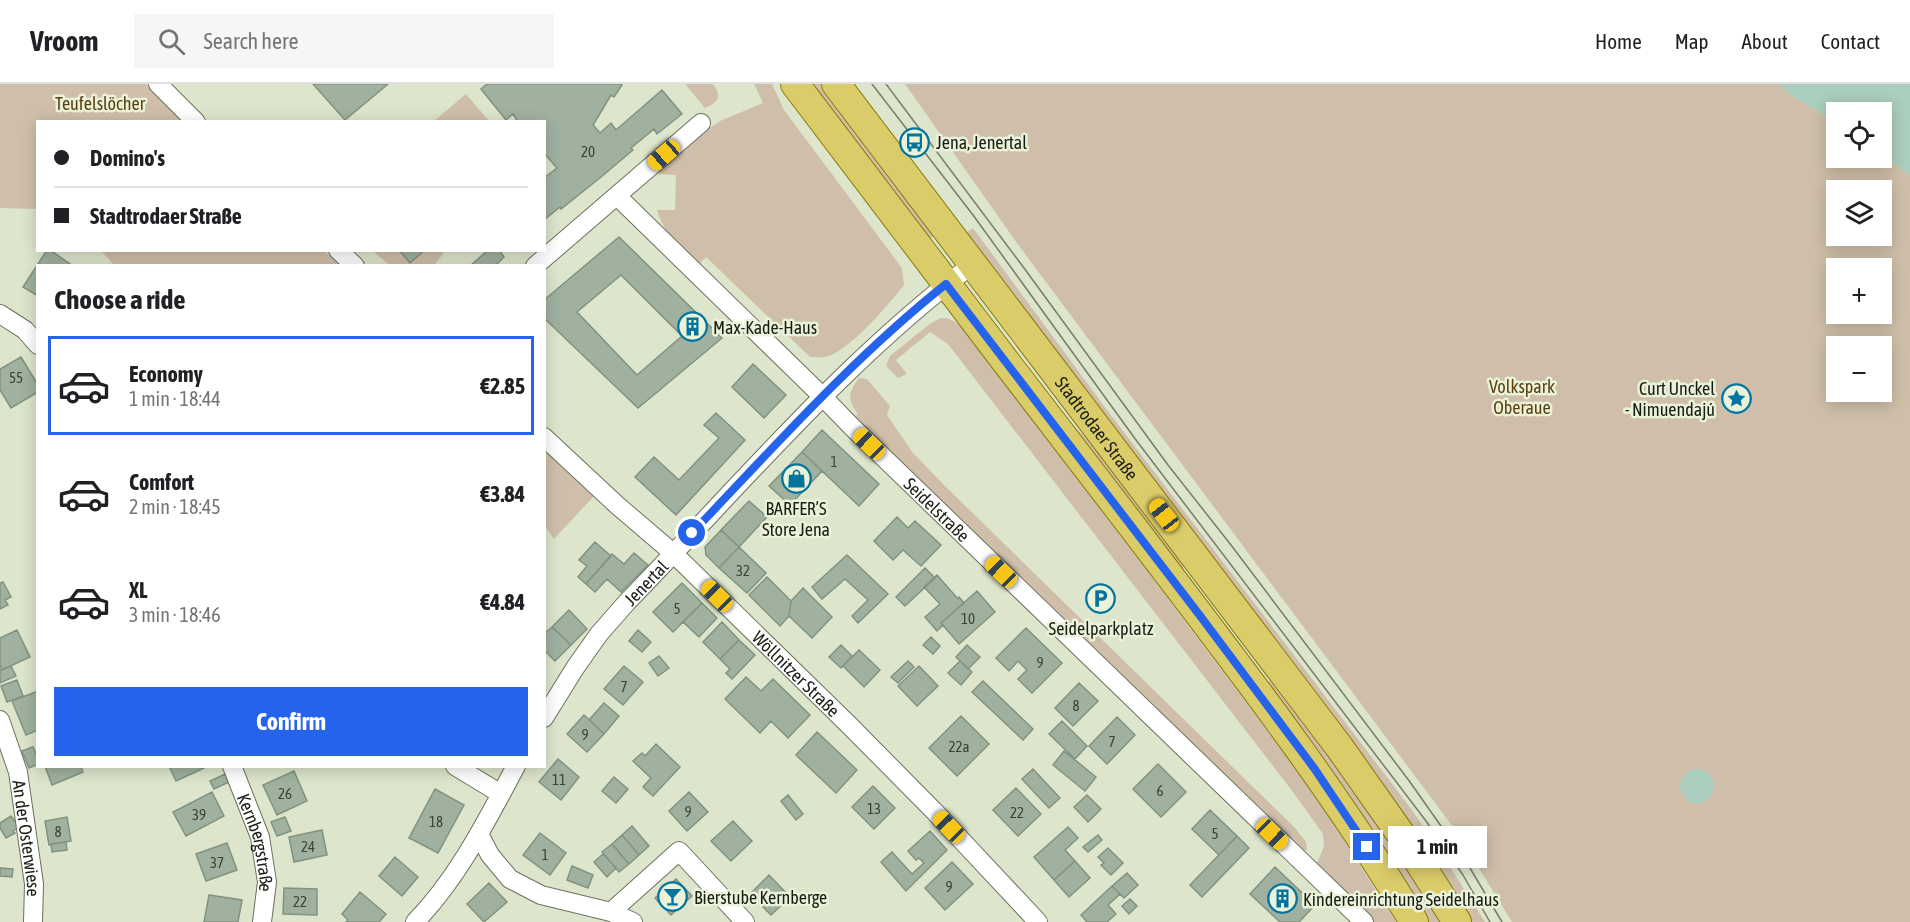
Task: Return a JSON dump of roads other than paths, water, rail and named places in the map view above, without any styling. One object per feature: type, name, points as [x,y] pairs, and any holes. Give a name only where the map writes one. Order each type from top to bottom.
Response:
[{"type":"main road","name":"Stadtrodaer Straße","points":[[795,84],[1314,768],[1414,922]]},
{"type":"main road","name":"Stadtrodaer Straße","points":[[836,84],[1340,748],[1407,843],[1457,922]]},
{"type":"street","points":[[158,84],[194,120]]},
{"type":"street","points":[[537,264],[701,123]]},
{"type":"street","name":"Seidelstraße","points":[[617,196],[852,428],[1364,922]]},
{"type":"street","points":[[340,252],[353,264]]},
{"type":"street","name":"Jenertal","points":[[546,715],[599,634],[822,396],[869,350],[973,264]]},
{"type":"street","points":[[0,314],[25,330],[36,343]]},
{"type":"street","name":"Wöllnitzer Straße","points":[[546,439],[618,506],[674,553],[879,755],[1038,922]]},
{"type":"street","name":"An der Osterwiese","points":[[0,720],[18,772],[34,885],[33,922]]},
{"type":"street","name":"Kernbergstraße","points":[[233,768],[261,837],[267,882],[262,922]]},
{"type":"street","points":[[458,768],[501,795]]},
{"type":"street","points":[[415,922],[428,908],[479,834],[515,768]]},
{"type":"street","points":[[479,834],[490,855],[510,879],[541,895],[611,912],[633,922]]},
{"type":"street","points":[[611,912],[679,851],[745,922]]},
{"type":"tram line","points":[[872,84],[973,215],[1136,440],[1426,821],[1463,875],[1490,922]]},
{"type":"tram line","points":[[886,84],[1168,465],[1410,782],[1467,863],[1502,922]]},
{"type":"place","name":"Jena, Jenertal","points":[[915,142]]},
{"type":"place","name":"Max-Kade-Haus","points":[[692,327]]},
{"type":"place","name":"Curt Unckel - Nimuendajú","points":[[1736,398]]},
{"type":"place","name":"BARFER’S Store Jena","points":[[796,479]]},
{"type":"place","name":"Seidelparkplatz","points":[[1101,599]]},
{"type":"place","name":"Bierstube Kernberge","points":[[673,897]]},
{"type":"place","name":"Kindereinrichtung Seidelhaus","points":[[1282,899]]},
{"type":"park label","name":"Teufelslöcher","points":[[100,103]]},
{"type":"park label","name":"Volkspark Oberaue","points":[[1522,396]]}]
